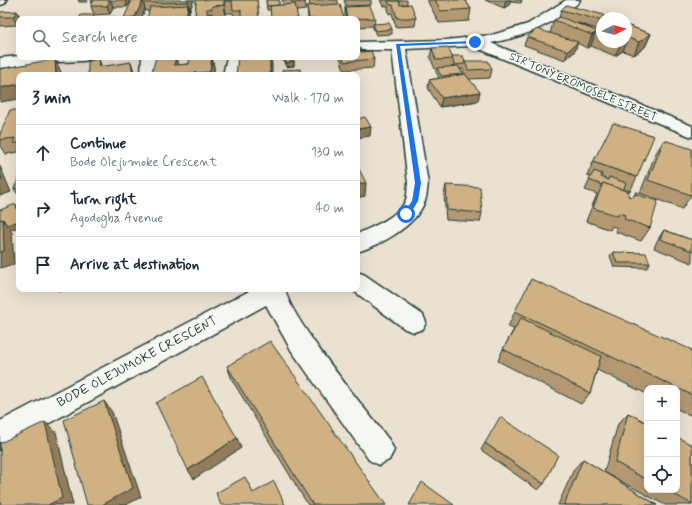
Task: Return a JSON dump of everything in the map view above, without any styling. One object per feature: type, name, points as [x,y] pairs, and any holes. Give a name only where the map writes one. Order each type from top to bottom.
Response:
[{"type":"street","points":[[360,46],[475,42],[531,27],[544,21],[574,0]]},
{"type":"street","name":"SIR TONY EROMOSELE STREET","points":[[475,42],[692,132]]},
{"type":"street","points":[[360,242],[389,227],[406,214],[415,201],[418,183],[398,44]]},
{"type":"street","points":[[0,63],[27,60]]},
{"type":"street","points":[[149,60],[149,72]]},
{"type":"street","points":[[232,72],[234,60]]},
{"type":"street","points":[[360,283],[414,322]]},
{"type":"street","name":"BODE OLEJUMOKE CRESCENT","points":[[0,436],[246,296],[265,292]]},
{"type":"street","points":[[275,292],[279,309],[300,342],[379,450]]},
{"type":"building","points":[[94,0],[110,0],[107,6],[91,6]]},
{"type":"building","points":[[132,0],[143,0],[135,16],[125,16]]},
{"type":"building","points":[[145,0],[189,0],[188,2],[143,3]]},
{"type":"building","points":[[196,0],[257,0],[259,16],[241,16],[241,10],[233,10],[232,1],[224,1],[224,5],[212,6],[212,9],[207,9],[207,14],[212,13],[212,16],[195,16]]},
{"type":"building","points":[[266,0],[279,0],[279,5],[267,6]]},
{"type":"building","points":[[292,0],[305,0],[306,2],[292,3]]},
{"type":"building","points":[[435,0],[465,0],[471,9],[441,11]]},
{"type":"building","points":[[388,1],[399,1],[400,5],[411,4],[416,18],[397,18],[393,5],[390,5]]},
{"type":"building","points":[[295,4],[297,16],[271,16],[270,6]]},
{"type":"building","points":[[340,4],[343,16],[309,16],[307,6]]},
{"type":"building","points":[[188,5],[186,16],[148,16],[150,7]]},
{"type":"building","points":[[566,5],[596,13],[596,19],[561,10]]},
{"type":"building","points":[[370,6],[375,18],[360,19],[360,16],[346,16],[345,7]]},
{"type":"building","points":[[17,11],[13,17],[0,17],[0,12]]},
{"type":"building","points":[[81,15],[94,15],[94,16]]},
{"type":"building","points":[[560,17],[596,31],[596,33],[592,35],[554,20]]},
{"type":"building","points":[[389,23],[392,29],[376,31],[373,24]]},
{"type":"building","points":[[632,27],[651,34],[639,42],[632,39]]},
{"type":"building","points":[[537,29],[578,42],[568,51],[527,37]]},
{"type":"building","points":[[448,47],[453,59],[436,60],[432,48]]},
{"type":"building","points":[[360,48],[361,52],[371,51],[374,59],[344,62],[344,60],[360,60]]},
{"type":"building","points":[[452,56],[463,56],[465,61],[464,64],[454,65]]},
{"type":"building","points":[[55,60],[56,72],[16,72],[16,85],[0,88],[0,69]]},
{"type":"building","points":[[99,60],[99,67],[131,62],[133,72],[88,72],[88,61]]},
{"type":"building","points":[[155,60],[175,60],[174,65],[189,64],[190,60],[212,60],[210,72],[152,72]]},
{"type":"building","points":[[238,60],[270,60],[270,72],[236,72]]},
{"type":"building","points":[[284,60],[294,61],[286,63]]},
{"type":"building","points":[[465,61],[488,61],[492,69],[468,70]]},
{"type":"building","points":[[458,66],[463,74],[441,76],[437,68]]},
{"type":"building","points":[[300,69],[300,72],[282,72],[282,70]]},
{"type":"building","points":[[465,74],[480,92],[442,98],[429,80]]},
{"type":"building","points":[[10,110],[16,110],[16,143],[13,143],[15,138],[0,140],[0,134]]},
{"type":"building","points":[[365,117],[371,127],[360,129],[360,118]]},
{"type":"building","points":[[613,123],[654,136],[637,177],[593,162]]},
{"type":"building","points":[[664,140],[692,149],[691,195],[648,180]]},
{"type":"building","points":[[360,171],[366,183],[360,184]]},
{"type":"building","points":[[594,171],[602,174],[601,177],[608,180],[609,177],[626,183],[623,190],[589,180]]},
{"type":"building","points":[[603,183],[629,192],[628,196],[633,197],[635,194],[658,201],[650,228],[624,219],[625,215],[619,213],[618,216],[593,208]]},
{"type":"building","points":[[446,185],[480,187],[482,213],[447,210]]},
{"type":"building","points":[[636,192],[651,197],[650,199],[635,194]]},
{"type":"building","points":[[16,204],[16,222],[7,225],[3,219],[0,220],[0,210]]},
{"type":"building","points":[[3,219],[4,251],[0,252],[0,220]]},
{"type":"building","points":[[664,230],[692,240],[692,251],[660,239]]},
{"type":"building","points":[[613,252],[646,253],[650,263],[617,263]]},
{"type":"building","points":[[531,279],[692,350],[692,395],[680,389],[680,385],[671,385],[515,311]]},
{"type":"building","points":[[521,318],[601,356],[590,393],[503,349]]},
{"type":"building","points":[[270,341],[386,505],[313,505],[227,366]]},
{"type":"building","points":[[202,377],[237,438],[188,470],[156,403]]},
{"type":"building","points":[[104,401],[133,488],[102,505],[87,505],[64,420]]},
{"type":"building","points":[[628,413],[644,421],[644,478],[615,462]]},
{"type":"building","points":[[500,417],[558,455],[544,484],[485,443]]},
{"type":"building","points":[[45,422],[62,498],[48,505],[1,505],[0,443]]},
{"type":"building","points":[[680,439],[692,445],[692,504],[672,493],[680,493]]},
{"type":"building","points":[[583,459],[657,505],[564,505]]},
{"type":"building","points":[[245,477],[253,493],[274,481],[285,505],[221,505],[216,493]]},
{"type":"building","points":[[422,482],[454,505],[409,505]]},
{"type":"route","points":[[406,214],[415,201],[418,183],[398,44],[475,42]]}]
